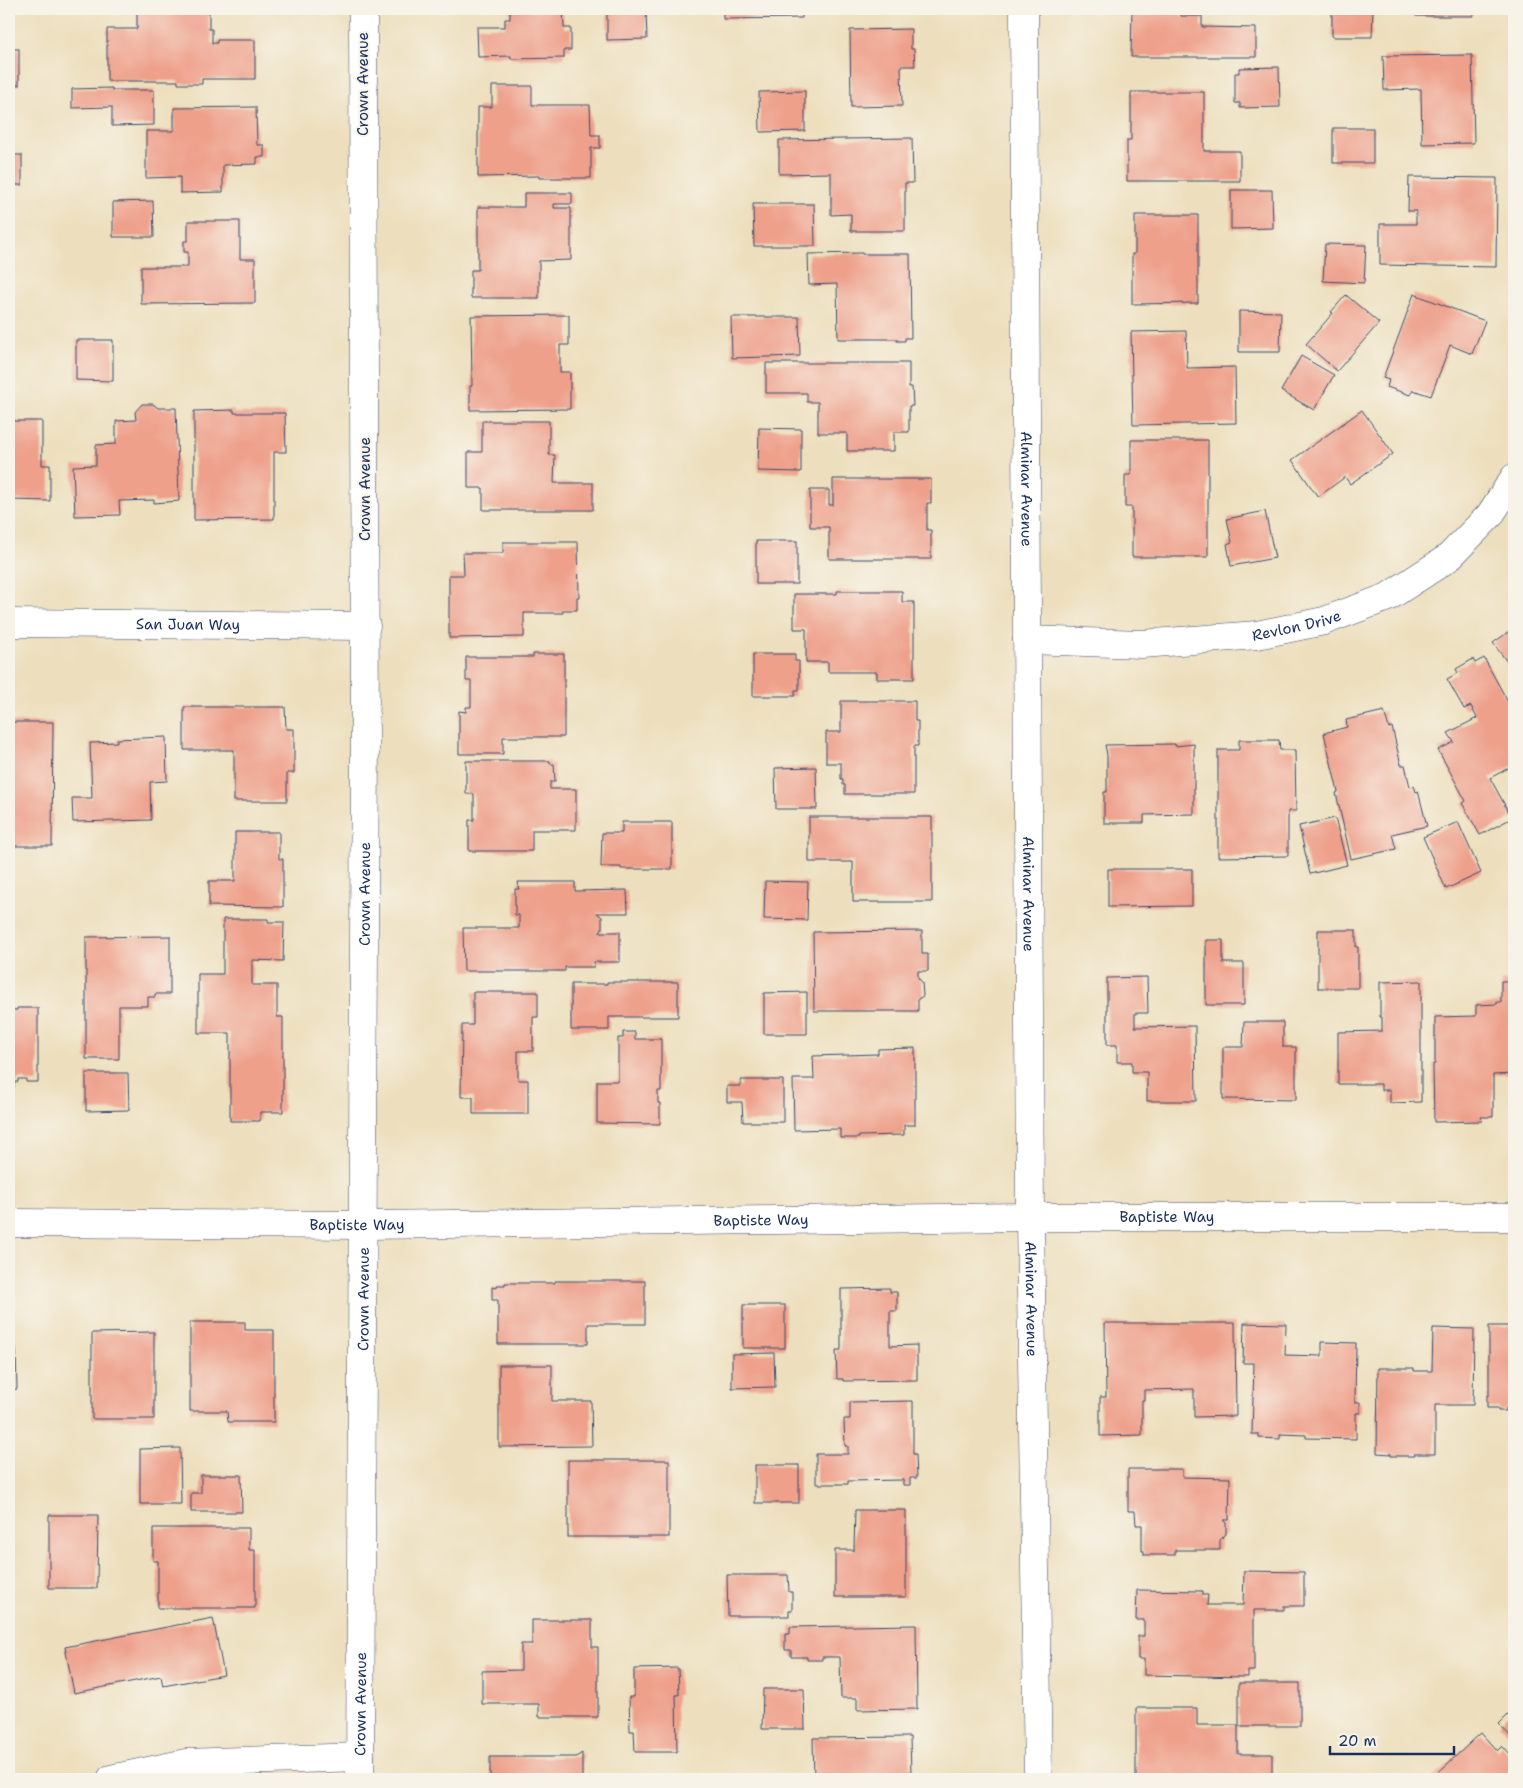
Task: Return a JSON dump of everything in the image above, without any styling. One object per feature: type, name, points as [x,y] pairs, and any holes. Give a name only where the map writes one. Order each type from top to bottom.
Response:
[{"type":"street","name":"Crown Avenue","points":[[360,1768],[366,626],[363,9]]},
{"type":"street","name":"Alminar Avenue","points":[[1024,9],[1030,1217],[1038,1779]]},
{"type":"street","name":"Revlon Drive","points":[[1027,640],[1142,644],[1257,635],[1324,621],[1388,596],[1448,558],[1490,515],[1514,478]]},
{"type":"street","name":"San Juan Way","points":[[9,623],[366,626]]},
{"type":"street","name":"Baptiste Way","points":[[9,1223],[364,1225],[1030,1217],[1514,1217]]},
{"type":"street","points":[[110,1779],[186,1763],[360,1768]]},
{"type":"building","points":[[137,9],[209,9],[209,29],[212,29],[212,43],[217,43],[217,40],[255,40],[255,79],[202,79],[202,84],[178,84],[178,81],[107,81],[107,29],[137,29]]},
{"type":"building","points":[[510,9],[563,9],[564,28],[571,28],[571,50],[564,50],[564,58],[511,59],[511,56],[478,57],[477,27],[505,27],[505,19],[510,19]]},
{"type":"building","points":[[607,9],[646,9],[647,39],[607,40]]},
{"type":"building","points":[[723,9],[802,9],[802,18],[723,19]]},
{"type":"building","points":[[1132,9],[1181,9],[1181,16],[1202,16],[1202,27],[1256,28],[1256,57],[1131,57]]},
{"type":"building","points":[[1332,9],[1373,9],[1372,37],[1332,37]]},
{"type":"building","points":[[1416,9],[1473,9],[1473,16],[1416,16]]},
{"type":"building","points":[[911,29],[911,49],[914,49],[915,66],[901,66],[902,106],[851,107],[850,30]]},
{"type":"building","points":[[9,49],[19,49],[19,85],[9,85]]},
{"type":"building","points":[[1472,55],[1474,143],[1422,144],[1421,89],[1384,90],[1383,56]]},
{"type":"building","points":[[1279,67],[1280,107],[1240,108],[1240,103],[1235,103],[1235,73],[1239,73],[1239,68]]},
{"type":"building","points":[[492,86],[532,86],[532,105],[590,105],[591,135],[600,135],[600,148],[591,148],[591,178],[539,178],[539,176],[478,177],[478,107],[492,107]]},
{"type":"building","points":[[112,88],[112,90],[154,90],[154,125],[112,126],[112,107],[72,108],[72,89]]},
{"type":"building","points":[[805,91],[805,131],[760,132],[759,92]]},
{"type":"building","points":[[1131,92],[1204,92],[1204,151],[1240,151],[1240,181],[1127,181],[1127,140],[1131,140]]},
{"type":"building","points":[[256,107],[257,145],[264,145],[264,157],[257,157],[257,164],[223,165],[223,192],[180,193],[180,177],[146,178],[146,131],[174,131],[174,108]]},
{"type":"building","points":[[1333,128],[1373,128],[1373,163],[1333,163]]},
{"type":"building","points":[[912,138],[913,183],[905,183],[905,231],[851,231],[851,214],[831,215],[831,173],[779,174],[779,140]]},
{"type":"building","points":[[9,155],[22,155],[22,185],[9,185]]},
{"type":"building","points":[[1409,177],[1497,178],[1496,267],[1380,265],[1380,224],[1416,224],[1416,211],[1408,211]]},
{"type":"building","points":[[1231,190],[1272,190],[1273,228],[1231,229]]},
{"type":"building","points":[[524,193],[572,193],[572,204],[554,204],[554,208],[571,208],[571,260],[539,261],[539,298],[471,298],[471,270],[478,270],[478,207],[524,207]]},
{"type":"building","points":[[153,201],[154,237],[113,237],[113,202]]},
{"type":"building","points":[[753,204],[814,204],[815,246],[754,246]]},
{"type":"building","points":[[1135,215],[1198,215],[1198,303],[1132,304],[1132,254],[1135,254]]},
{"type":"building","points":[[188,221],[240,221],[240,259],[255,259],[255,303],[141,304],[141,267],[188,267],[188,252],[184,252],[184,241],[188,241]]},
{"type":"building","points":[[1325,244],[1366,245],[1364,283],[1323,281]]},
{"type":"building","points":[[808,254],[910,254],[911,338],[905,338],[905,341],[897,341],[897,339],[838,339],[837,284],[809,285]]},
{"type":"building","points":[[1414,294],[1485,321],[1472,354],[1450,345],[1431,396],[1413,390],[1410,395],[1387,387],[1389,380],[1383,378]]},
{"type":"building","points":[[1346,295],[1379,323],[1337,371],[1306,344]]},
{"type":"building","points":[[1239,311],[1281,312],[1280,352],[1239,352]]},
{"type":"building","points":[[569,315],[569,345],[560,345],[560,372],[570,372],[570,409],[470,410],[470,386],[472,386],[471,316]]},
{"type":"building","points":[[731,317],[799,317],[800,356],[732,358]]},
{"type":"building","points":[[1186,331],[1187,368],[1235,367],[1236,423],[1133,425],[1131,332]]},
{"type":"building","points":[[76,340],[113,340],[113,381],[76,380]]},
{"type":"building","points":[[1301,356],[1334,375],[1314,410],[1281,391]]},
{"type":"building","points":[[766,363],[909,363],[909,387],[912,387],[913,406],[909,406],[909,432],[894,432],[894,451],[847,451],[847,433],[818,433],[818,402],[807,402],[807,393],[766,393]]},
{"type":"building","points":[[142,404],[153,404],[158,408],[176,408],[179,501],[154,503],[154,500],[119,501],[120,515],[75,516],[73,466],[96,465],[96,445],[116,444],[116,421],[136,420],[135,412]]},
{"type":"building","points":[[234,410],[234,413],[285,413],[286,452],[274,452],[274,519],[194,520],[194,411]]},
{"type":"building","points":[[1362,410],[1393,454],[1350,484],[1345,477],[1318,497],[1292,460]]},
{"type":"building","points":[[9,421],[42,421],[42,465],[50,465],[50,501],[9,500]]},
{"type":"building","points":[[482,421],[549,421],[549,455],[555,455],[554,483],[593,483],[593,510],[483,510],[483,488],[468,488],[468,452],[482,452]]},
{"type":"building","points":[[759,428],[801,429],[801,472],[758,471]]},
{"type":"building","points":[[1131,440],[1208,440],[1208,557],[1132,557],[1132,507],[1125,507],[1125,475],[1131,475]]},
{"type":"building","points":[[833,479],[931,479],[931,503],[927,503],[927,530],[931,530],[931,559],[829,559],[829,527],[810,527],[810,490],[829,490],[829,505],[833,505]]},
{"type":"building","points":[[1265,511],[1275,558],[1231,566],[1227,544],[1232,542],[1227,519]]},
{"type":"building","points":[[756,541],[797,541],[797,584],[756,584]]},
{"type":"building","points":[[503,542],[578,542],[579,597],[577,597],[577,610],[563,610],[563,613],[524,613],[524,637],[449,638],[449,575],[464,575],[463,553],[503,553]]},
{"type":"building","points":[[837,591],[902,591],[902,602],[914,602],[914,679],[877,679],[877,672],[828,672],[828,662],[806,662],[806,629],[794,629],[794,594],[837,594]]},
{"type":"building","points":[[1514,628],[1514,671],[1493,643]]},
{"type":"building","points":[[533,654],[564,654],[564,737],[503,737],[503,754],[459,754],[459,711],[466,712],[466,707],[471,707],[471,681],[466,681],[466,657],[533,657]]},
{"type":"building","points":[[753,654],[795,654],[795,661],[799,661],[799,690],[795,690],[795,696],[753,696]]},
{"type":"building","points":[[1484,658],[1514,713],[1514,765],[1490,778],[1512,818],[1480,835],[1462,803],[1466,801],[1438,750],[1454,742],[1448,733],[1477,718],[1471,706],[1464,709],[1447,679],[1458,673],[1456,669],[1473,659],[1475,663]]},
{"type":"building","points":[[841,701],[915,701],[915,721],[918,721],[918,746],[914,746],[914,794],[845,794],[845,785],[843,785],[843,779],[841,779],[841,763],[826,763],[826,732],[841,732]]},
{"type":"building","points":[[184,707],[285,707],[286,729],[294,729],[294,773],[287,773],[287,801],[234,801],[234,750],[184,750]]},
{"type":"building","points":[[1384,711],[1389,728],[1392,727],[1401,765],[1405,765],[1410,787],[1414,786],[1416,792],[1418,791],[1427,826],[1392,834],[1396,849],[1351,859],[1324,733],[1347,727],[1346,720]]},
{"type":"building","points":[[9,722],[53,722],[52,846],[9,846]]},
{"type":"building","points":[[166,737],[167,781],[150,782],[151,820],[73,822],[72,798],[92,798],[90,743],[117,742],[117,739]]},
{"type":"building","points":[[1239,740],[1279,740],[1280,750],[1295,750],[1296,811],[1288,811],[1288,856],[1218,857],[1218,750],[1239,750]]},
{"type":"building","points":[[1175,744],[1175,746],[1194,744],[1194,814],[1144,815],[1144,823],[1104,823],[1104,792],[1107,792],[1107,755],[1105,745]]},
{"type":"building","points":[[466,761],[550,761],[550,764],[554,764],[555,782],[550,782],[550,789],[576,789],[576,830],[532,830],[532,851],[469,851],[469,820],[474,820],[474,794],[466,794]]},
{"type":"building","points":[[816,767],[817,809],[776,809],[775,768]]},
{"type":"building","points":[[809,817],[932,817],[932,902],[853,902],[853,862],[809,862]]},
{"type":"building","points":[[1335,818],[1347,865],[1310,874],[1299,826]]},
{"type":"building","points":[[622,822],[672,822],[672,869],[601,867],[602,833],[622,833]]},
{"type":"building","points":[[1458,822],[1481,873],[1446,889],[1423,837]]},
{"type":"building","points":[[235,832],[279,832],[279,859],[283,859],[283,907],[209,906],[209,881],[235,881]]},
{"type":"building","points":[[1108,869],[1192,869],[1192,906],[1108,907]]},
{"type":"building","points":[[765,881],[808,882],[807,920],[764,919]]},
{"type":"building","points":[[518,882],[575,882],[575,891],[627,890],[628,913],[597,913],[602,917],[602,929],[599,932],[620,932],[620,962],[594,962],[594,967],[565,967],[565,971],[464,971],[463,928],[519,928],[519,915],[515,915],[515,889],[519,889]]},
{"type":"building","points":[[223,919],[268,919],[268,922],[284,922],[283,961],[252,960],[252,985],[277,985],[277,1017],[283,1017],[283,1112],[260,1112],[260,1121],[230,1121],[230,1033],[198,1033],[198,974],[223,974]]},
{"type":"building","points":[[1318,930],[1356,930],[1358,988],[1318,988]]},
{"type":"building","points":[[922,931],[922,954],[928,954],[928,971],[918,971],[918,978],[922,982],[923,996],[918,999],[918,1011],[814,1011],[813,932]]},
{"type":"building","points":[[170,936],[170,994],[155,994],[155,997],[148,997],[148,1006],[119,1006],[119,1059],[86,1059],[86,937]]},
{"type":"building","points":[[1206,940],[1223,940],[1223,963],[1244,963],[1244,1005],[1206,1005]]},
{"type":"building","points":[[1510,969],[1514,969],[1514,1074],[1493,1075],[1493,1117],[1481,1117],[1482,1121],[1434,1122],[1433,1064],[1435,1064],[1435,1017],[1476,1016],[1476,1005],[1497,1004],[1497,1002],[1501,1002],[1501,981],[1510,981]]},
{"type":"building","points":[[1147,977],[1148,1013],[1135,1013],[1135,1027],[1195,1026],[1196,1101],[1147,1101],[1147,1072],[1132,1072],[1132,1062],[1117,1062],[1117,1045],[1107,1045],[1107,978]]},
{"type":"building","points":[[1421,981],[1421,1102],[1390,1103],[1390,1090],[1381,1090],[1381,1084],[1338,1084],[1338,1032],[1382,1031],[1380,982]]},
{"type":"building","points":[[607,982],[678,982],[678,1017],[609,1017],[609,1030],[571,1030],[571,984],[607,984]]},
{"type":"building","points":[[473,992],[538,992],[538,1017],[533,1017],[533,1051],[518,1051],[518,1080],[528,1080],[528,1114],[473,1114],[473,1097],[461,1097],[462,1025],[473,1025]]},
{"type":"building","points":[[807,992],[807,1034],[764,1034],[764,993]]},
{"type":"building","points":[[17,1008],[38,1008],[38,1082],[26,1082],[26,1079],[18,1079],[18,1082],[14,1082],[14,1088],[9,1088],[9,1010],[17,1010]]},
{"type":"building","points":[[1244,1022],[1283,1022],[1283,1047],[1296,1047],[1296,1100],[1223,1099],[1223,1047],[1243,1047]]},
{"type":"building","points":[[623,1032],[635,1032],[635,1039],[661,1039],[661,1091],[658,1091],[660,1124],[597,1123],[597,1081],[618,1081],[618,1038],[623,1038]]},
{"type":"building","points":[[915,1048],[915,1125],[904,1125],[904,1135],[840,1138],[840,1129],[794,1130],[793,1079],[814,1079],[813,1056],[878,1054],[878,1049]]},
{"type":"building","points":[[86,1073],[128,1073],[129,1110],[86,1111]]},
{"type":"building","points":[[741,1080],[783,1080],[783,1122],[743,1122],[742,1102],[727,1102],[727,1086],[741,1086]]},
{"type":"building","points":[[555,1281],[645,1281],[645,1324],[588,1324],[588,1344],[498,1344],[498,1300],[492,1300],[492,1287],[497,1288],[497,1285],[505,1285],[505,1283],[555,1283]]},
{"type":"building","points":[[890,1288],[890,1292],[897,1292],[897,1311],[890,1311],[890,1346],[917,1345],[917,1380],[843,1381],[843,1379],[837,1379],[836,1350],[841,1350],[841,1289]]},
{"type":"building","points":[[743,1305],[785,1305],[785,1348],[743,1348]]},
{"type":"building","points":[[190,1322],[245,1322],[245,1330],[274,1330],[274,1422],[228,1422],[227,1411],[190,1411]]},
{"type":"building","points":[[1105,1323],[1235,1323],[1236,1416],[1194,1417],[1194,1389],[1144,1390],[1144,1400],[1142,1400],[1142,1435],[1100,1436],[1100,1397],[1106,1397]]},
{"type":"building","points":[[1244,1323],[1286,1324],[1285,1355],[1322,1356],[1322,1342],[1356,1343],[1355,1402],[1360,1402],[1360,1413],[1356,1413],[1356,1439],[1306,1438],[1306,1435],[1280,1434],[1280,1439],[1259,1438],[1259,1434],[1252,1434],[1254,1363],[1243,1363]]},
{"type":"building","points":[[1489,1326],[1514,1326],[1514,1408],[1506,1408],[1506,1411],[1498,1411],[1498,1408],[1487,1408],[1487,1395],[1489,1395]]},
{"type":"building","points":[[1433,1328],[1474,1329],[1473,1405],[1435,1405],[1435,1454],[1391,1456],[1391,1454],[1377,1453],[1378,1368],[1414,1368],[1414,1371],[1432,1371]]},
{"type":"building","points":[[154,1332],[154,1419],[92,1419],[92,1333]]},
{"type":"building","points":[[9,1347],[16,1347],[17,1389],[9,1390]]},
{"type":"building","points":[[774,1353],[775,1387],[732,1388],[732,1354]]},
{"type":"building","points":[[499,1365],[552,1365],[552,1401],[591,1401],[592,1446],[499,1447]]},
{"type":"building","points":[[913,1401],[913,1454],[916,1454],[917,1478],[910,1478],[910,1485],[903,1485],[903,1480],[848,1481],[848,1484],[816,1484],[816,1454],[848,1454],[848,1446],[845,1446],[844,1419],[850,1419],[850,1402]]},
{"type":"building","points":[[180,1448],[181,1504],[140,1504],[140,1449]]},
{"type":"building","points":[[568,1460],[669,1460],[669,1537],[568,1537]]},
{"type":"building","points":[[755,1465],[799,1465],[799,1503],[755,1503]]},
{"type":"building","points":[[1128,1469],[1182,1469],[1182,1477],[1230,1478],[1229,1520],[1223,1520],[1226,1523],[1226,1534],[1220,1540],[1220,1550],[1175,1550],[1175,1555],[1144,1555],[1144,1551],[1142,1551],[1142,1525],[1136,1525],[1135,1511],[1128,1511]]},
{"type":"building","points":[[201,1475],[241,1475],[242,1512],[191,1512],[191,1493],[201,1493]]},
{"type":"building","points":[[855,1510],[906,1510],[906,1597],[835,1597],[835,1550],[854,1550]]},
{"type":"building","points":[[49,1515],[98,1515],[97,1588],[49,1588]]},
{"type":"building","points":[[153,1528],[249,1528],[249,1550],[255,1550],[255,1608],[158,1608],[158,1561],[153,1561]]},
{"type":"building","points":[[1244,1571],[1304,1572],[1304,1606],[1284,1606],[1284,1610],[1254,1610],[1254,1671],[1248,1671],[1248,1677],[1144,1675],[1144,1659],[1138,1659],[1138,1636],[1144,1636],[1144,1620],[1136,1620],[1137,1590],[1202,1591],[1202,1595],[1208,1595],[1207,1605],[1243,1605]]},
{"type":"building","points":[[727,1575],[788,1575],[789,1592],[792,1592],[792,1610],[789,1610],[789,1616],[728,1616]]},
{"type":"building","points":[[213,1618],[224,1675],[163,1686],[161,1676],[74,1693],[65,1647]]},
{"type":"building","points":[[532,1620],[592,1620],[592,1647],[598,1647],[598,1717],[539,1717],[539,1704],[482,1704],[482,1671],[521,1670],[521,1644],[532,1644]]},
{"type":"building","points":[[916,1625],[917,1709],[857,1710],[857,1698],[841,1698],[840,1657],[822,1657],[822,1660],[807,1660],[807,1657],[791,1657],[791,1650],[785,1650],[785,1634],[790,1634],[790,1627]]},
{"type":"building","points":[[678,1668],[679,1695],[676,1695],[677,1752],[635,1752],[634,1731],[630,1731],[629,1697],[634,1697],[634,1669]]},
{"type":"building","points":[[1239,1683],[1300,1683],[1300,1726],[1239,1726]]},
{"type":"building","points":[[763,1689],[804,1689],[805,1729],[762,1729]]},
{"type":"building","points":[[1136,1708],[1197,1708],[1197,1725],[1238,1725],[1238,1754],[1272,1754],[1272,1779],[1136,1779]]},
{"type":"building","points":[[1514,1709],[1514,1740],[1499,1724]]},
{"type":"building","points":[[1481,1733],[1497,1751],[1502,1746],[1514,1759],[1514,1779],[1431,1779]]},
{"type":"building","points":[[910,1737],[911,1775],[917,1775],[917,1779],[814,1779],[813,1738]]},
{"type":"building","points":[[582,1753],[582,1779],[490,1779],[490,1757],[576,1757]]}]
